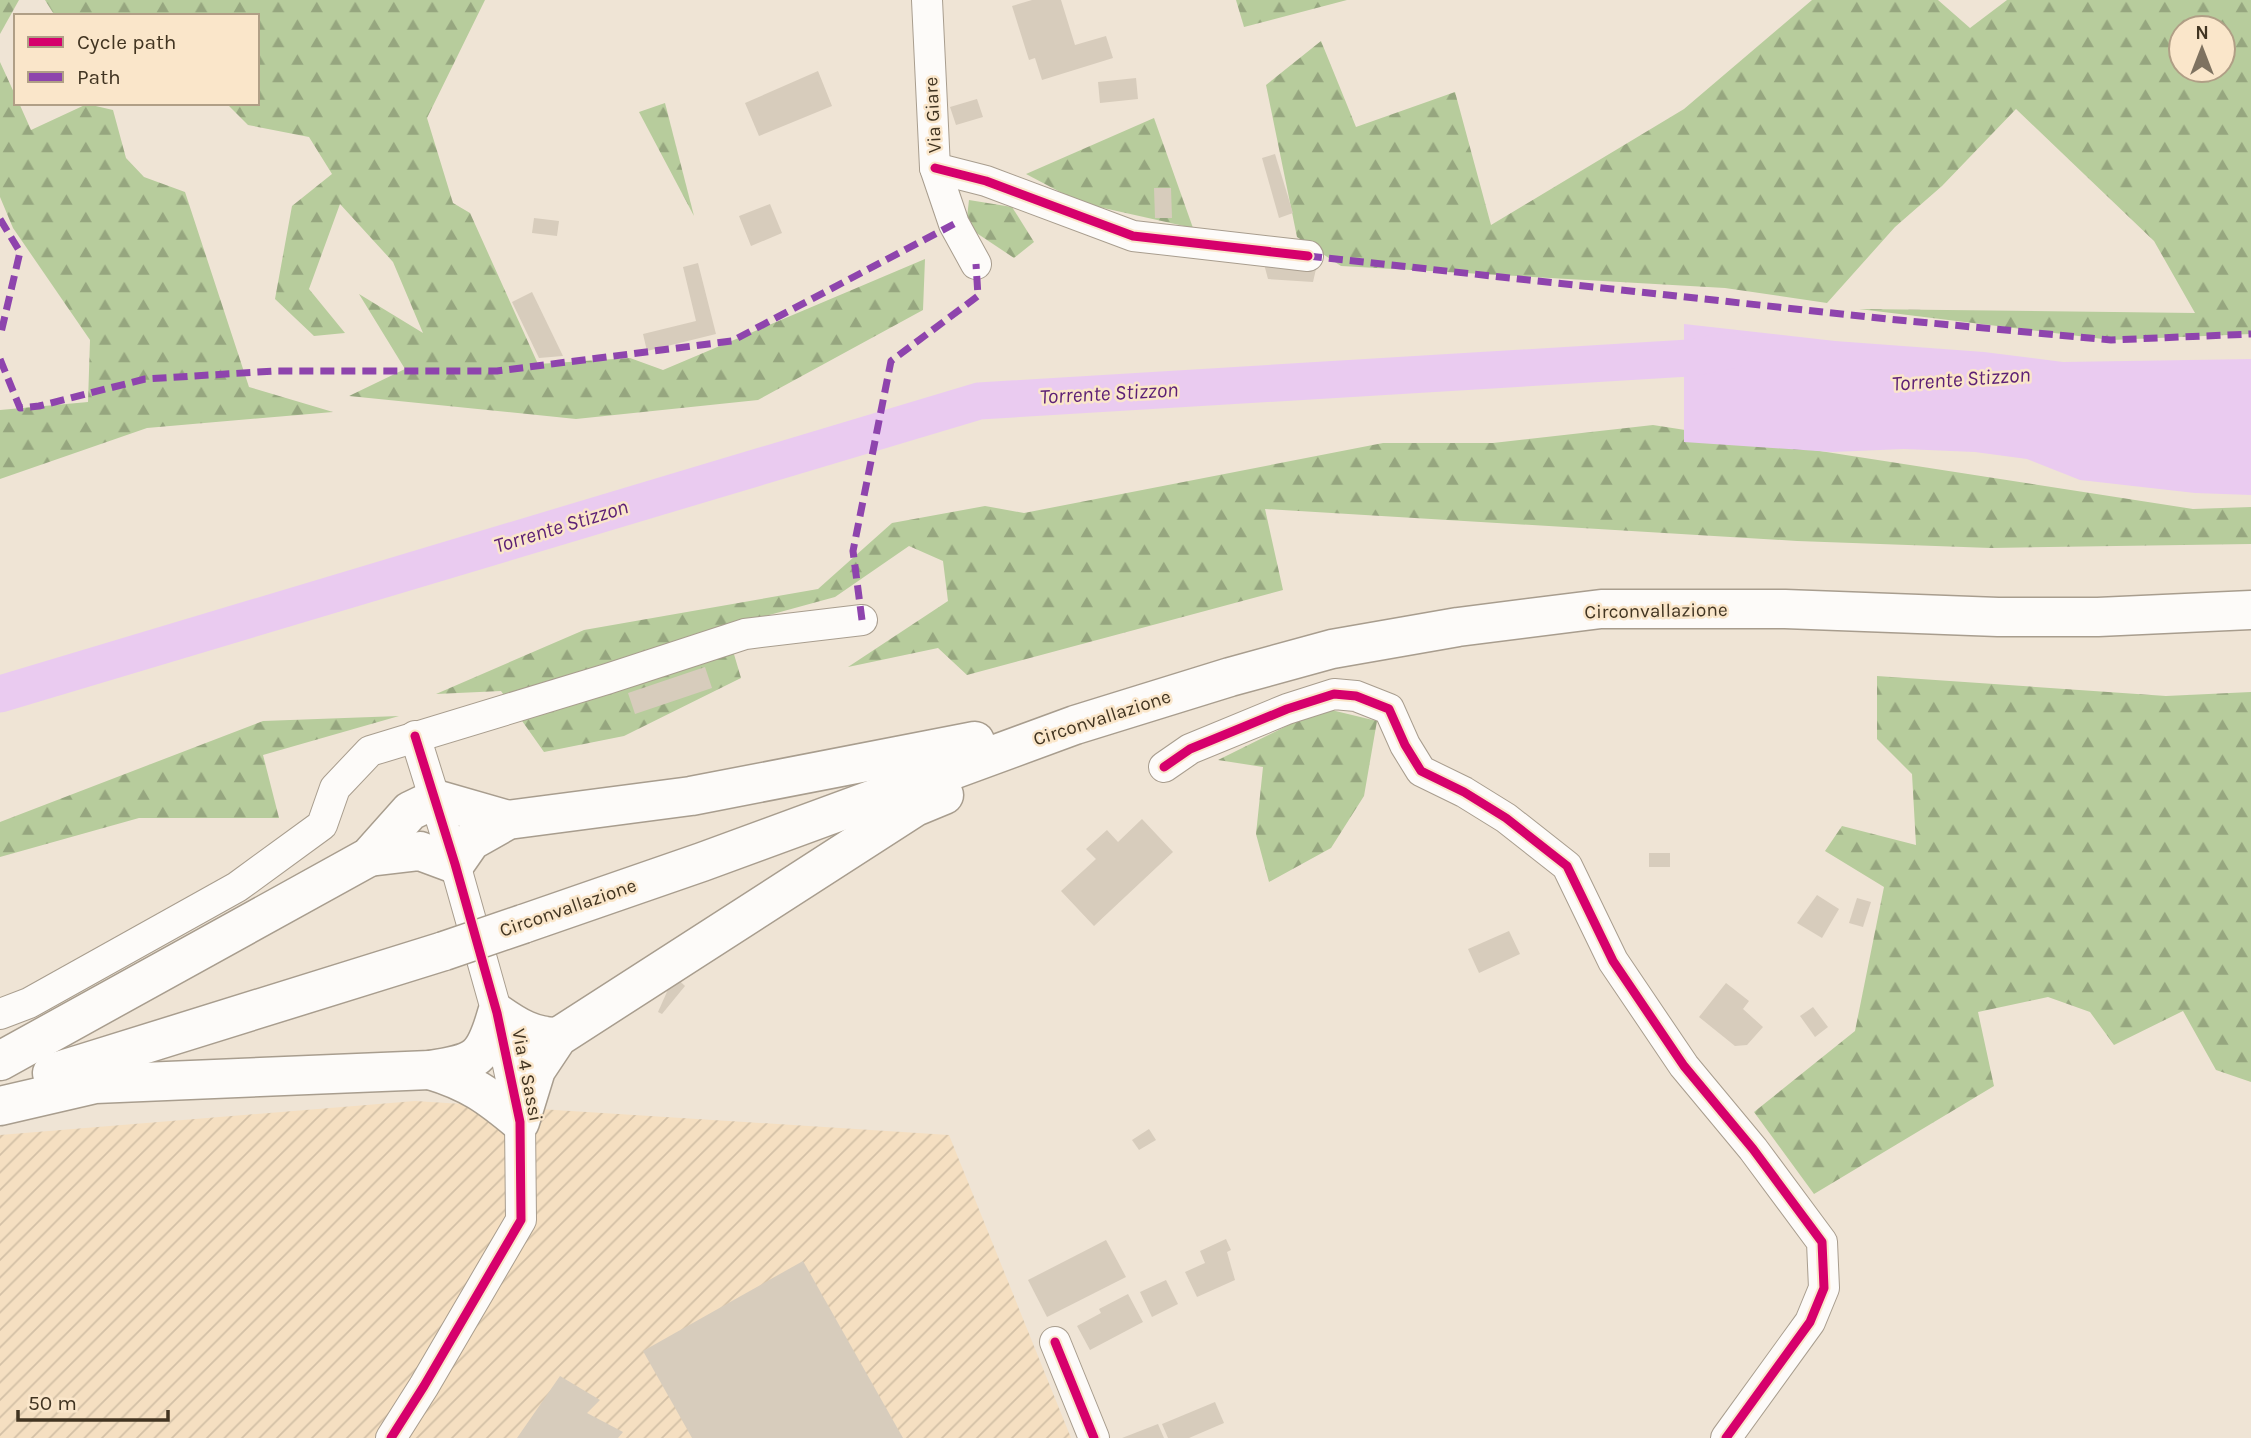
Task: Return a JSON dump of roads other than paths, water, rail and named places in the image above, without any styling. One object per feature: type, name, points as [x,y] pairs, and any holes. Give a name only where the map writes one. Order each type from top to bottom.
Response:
[{"type":"highway","name":"Circonvallazione","points":[[0,1089],[444,951],[690,866],[1075,724],[1332,649],[1458,627],[1601,609],[1785,609],[1998,617],[2098,617],[2251,610]]},
{"type":"highway","points":[[369,857],[419,851],[455,864],[471,841],[508,820],[691,796],[1000,736],[1025,743],[1005,771],[915,807],[558,1037],[536,1070],[520,1122],[476,1088],[460,1079],[430,1070]]},
{"type":"highway","points":[[0,1061],[369,857],[410,811],[435,799],[508,820]]},
{"type":"highway","points":[[0,1106],[94,1084],[430,1070],[458,1066],[475,1058],[488,1044],[497,1013],[528,1032],[542,1037],[558,1037]]},
{"type":"street","name":"Via Giare","points":[[927,0],[935,168],[954,224],[976,264]]},
{"type":"street","points":[[935,168],[986,181],[1132,236],[1308,256]]},
{"type":"street","points":[[0,1014],[29,1003],[237,887],[322,825],[335,788],[370,751],[745,634],[862,620]]},
{"type":"street","points":[[1164,767],[1190,749],[1287,709],[1334,695],[1356,696],[1389,709],[1405,745],[1421,771],[1464,792],[1506,818],[1567,866],[1614,961],[1677,1056],[1753,1149],[1822,1242],[1824,1288],[1810,1322],[1726,1438]]},
{"type":"street","name":"Via 4 Sassi","points":[[391,1438],[521,1220],[520,1122],[497,1013],[415,736]]},
{"type":"street","points":[[1055,1342],[1094,1438]]},
{"type":"water","points":[[1684,324],[2063,362],[2251,359],[2251,495],[2195,493],[2080,480],[2027,459],[1975,452],[1904,449],[1832,452],[1684,442]]},
{"type":"waterway","name":"Torrente Stizzon","points":[[0,694],[979,401],[1689,358],[1732,350]]}]
